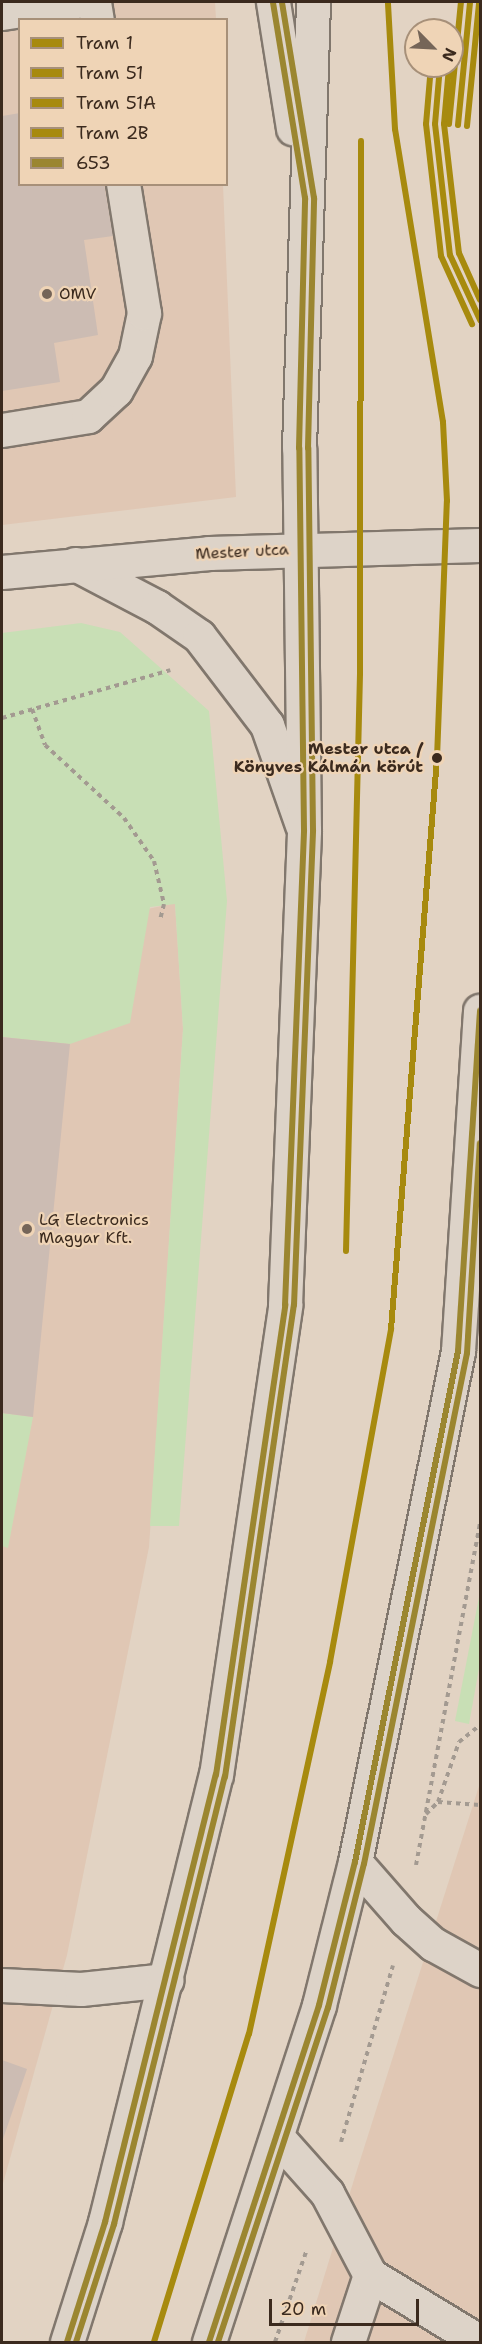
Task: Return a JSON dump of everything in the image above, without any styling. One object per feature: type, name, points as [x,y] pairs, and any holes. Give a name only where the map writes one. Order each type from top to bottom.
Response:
[{"type":"main road","points":[[2,14],[73,2]]},
{"type":"main road","points":[[94,2],[97,18]]},
{"type":"main road","points":[[273,2],[305,198]]},
{"type":"main road","points":[[66,2343],[105,2222],[167,1980],[216,1775],[285,1305],[304,830],[301,549],[305,198],[313,2]]},
{"type":"main road","points":[[2,430],[88,416],[116,390],[135,356],[144,313],[123,186]]},
{"type":"main road","name":"Mester utca","points":[[2,572],[75,564],[301,549],[480,545]]},
{"type":"main road","points":[[75,564],[157,607],[199,636],[267,725],[304,830]]},
{"type":"main road","points":[[209,2343],[278,2138],[355,1862],[458,1351],[480,1011]]},
{"type":"main road","points":[[355,1862],[424,1936],[480,1970]]},
{"type":"main road","points":[[2,1984],[81,1989],[167,1980]]},
{"type":"main road","points":[[278,2138],[327,2193],[370,2275],[480,2343]]},
{"type":"main road","points":[[348,2343],[370,2275]]},
{"type":"path","points":[[2,718],[166,674]]},
{"type":"path","points":[[32,709],[45,746],[123,818],[154,861],[164,904],[160,920]]},
{"type":"path","points":[[426,1815],[438,1802],[459,1742],[480,1725]]},
{"type":"path","points":[[438,1802],[480,1805]]},
{"type":"shaded area","points":[[2,2],[215,2],[216,18],[18,18],[18,186],[223,186],[236,497],[2,525]]},
{"type":"shaded area","points":[[175,903],[183,1029],[149,1547],[67,1955],[2,2187],[2,941]]},
{"type":"shaded area","points":[[480,1783],[480,2342],[304,2342],[357,2170]]},
{"type":"green space","points":[[81,623],[120,632],[209,711],[227,901],[179,1526],[150,1526],[183,1029],[175,904],[150,907],[130,1023],[70,1044],[2,1037],[2,633]]},
{"type":"green space","points":[[2,1413],[33,1417],[8,1548],[2,1546]]},
{"type":"green space","points":[[480,1592],[480,1663],[469,1724],[455,1721]]},
{"type":"building","points":[[18,113],[18,186],[104,186],[113,236],[84,240],[98,335],[54,343],[60,382],[2,391],[2,116]]},
{"type":"building","name":"LG Electronics Magyar Kft.","points":[[2,1037],[70,1044],[33,1417],[2,1413]]},
{"type":"building","points":[[2,2060],[27,2069],[2,2142]]},
{"type":"tram line","name":"1","points":[[154,2342],[249,2034],[330,1662],[391,1329],[437,758],[447,501],[443,422],[395,129],[388,2]]},
{"type":"tram line","name":"2B","points":[[449,124],[461,2]]},
{"type":"tram line","name":"51","points":[[458,125],[470,2]]},
{"type":"tram line","name":"51A","points":[[467,126],[479,3]]},
{"type":"tram line","name":"51A","points":[[430,78],[426,124],[441,256],[472,324]]},
{"type":"tram line","name":"51","points":[[439,78],[435,124],[450,255],[480,320]]},
{"type":"tram line","name":"2B","points":[[448,78],[444,124],[459,253],[480,300]]},
{"type":"tram line","name":"1","points":[[346,1251],[360,673],[361,141]]},
{"type":"transit line","name":"653","points":[[67,2342],[105,2222],[216,1775],[285,1305],[304,830],[299,448],[305,198],[273,2]]},
{"type":"transit line","points":[[76,2342],[114,2224],[225,1777],[294,1305],[313,830],[308,448],[314,198],[282,2]]},
{"type":"transit line","name":"653","points":[[209,2342],[319,2005],[355,1862],[458,1351],[480,1011]]},
{"type":"transit line","points":[[218,2342],[328,2008],[364,1864],[467,1353],[480,1143]]},
{"type":"place","name":"OMV","points":[[47,294]]},
{"type":"place","name":"Mester utca / Könyves Kálmán körút","points":[[437,758]]},
{"type":"place","name":"LG Electronics Magyar Kft.","points":[[27,1229]]}]
